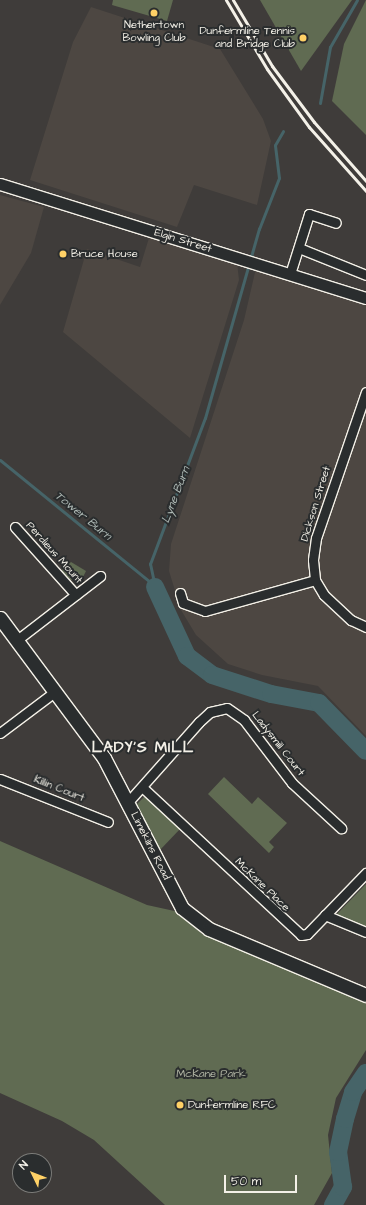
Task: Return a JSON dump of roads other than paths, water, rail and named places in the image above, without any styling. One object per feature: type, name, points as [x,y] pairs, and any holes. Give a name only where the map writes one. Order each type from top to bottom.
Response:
[{"type":"main road","name":"Limekilns Road","points":[[0,618],[56,691],[104,758],[182,908],[209,929],[366,995]]},
{"type":"street","name":"Elgin Street","points":[[0,184],[366,298]]},
{"type":"street","points":[[290,274],[309,214],[336,223]]},
{"type":"street","points":[[298,248],[366,276]]},
{"type":"street","name":"Dickson Street","points":[[315,580],[313,560],[316,538],[366,392]]},
{"type":"street","name":"Perdieus Mount","points":[[14,527],[76,595]]},
{"type":"street","name":"Perdieus Mount","points":[[17,640],[100,576]]},
{"type":"street","points":[[180,592],[183,603],[205,611],[315,580],[338,610],[366,627]]},
{"type":"street","points":[[1,729],[56,691]]},
{"type":"street","name":"Ladysmill Court","points":[[128,802],[199,722],[210,712],[227,708],[244,720],[292,783],[341,828]]},
{"type":"street","name":"Killin Court","points":[[0,779],[108,822]]},
{"type":"street","name":"McKane Place","points":[[142,787],[293,932],[307,934],[366,873]]},
{"type":"street","points":[[326,915],[366,932]]},
{"type":"waterway","name":"Lyne Burn","points":[[320,103],[330,47],[357,0]]},
{"type":"waterway","name":"Lyne Burn","points":[[155,587],[150,564],[205,418],[259,229],[279,178],[275,145],[283,131]]},
{"type":"waterway","name":"Tower Burn","points":[[0,460],[155,586]]},
{"type":"waterway","name":"Lyne Burn","points":[[155,587],[187,656],[212,675],[271,694],[319,703],[366,751]]},
{"type":"waterway","name":"Lyne Burn","points":[[333,1205],[343,1187],[338,1152],[345,1119],[353,1092],[366,1073]]},
{"type":"railway","points":[[226,0],[267,69],[309,127],[366,191]]},
{"type":"railway","points":[[233,0],[272,66],[314,122],[366,181]]},
{"type":"place","name":"Nethertown Bowling Club","points":[[154,13]]},
{"type":"place","name":"Dunfermline Tennis and Bridge Club","points":[[303,38]]},
{"type":"place","name":"Bruce House","points":[[63,254]]},
{"type":"place","name":"Dunfermline RFC","points":[[180,1105]]},
{"type":"district","name":"LADY'S MILL","points":[[143,748]]},
{"type":"park label","name":"McKane Park","points":[[211,1074]]}]
